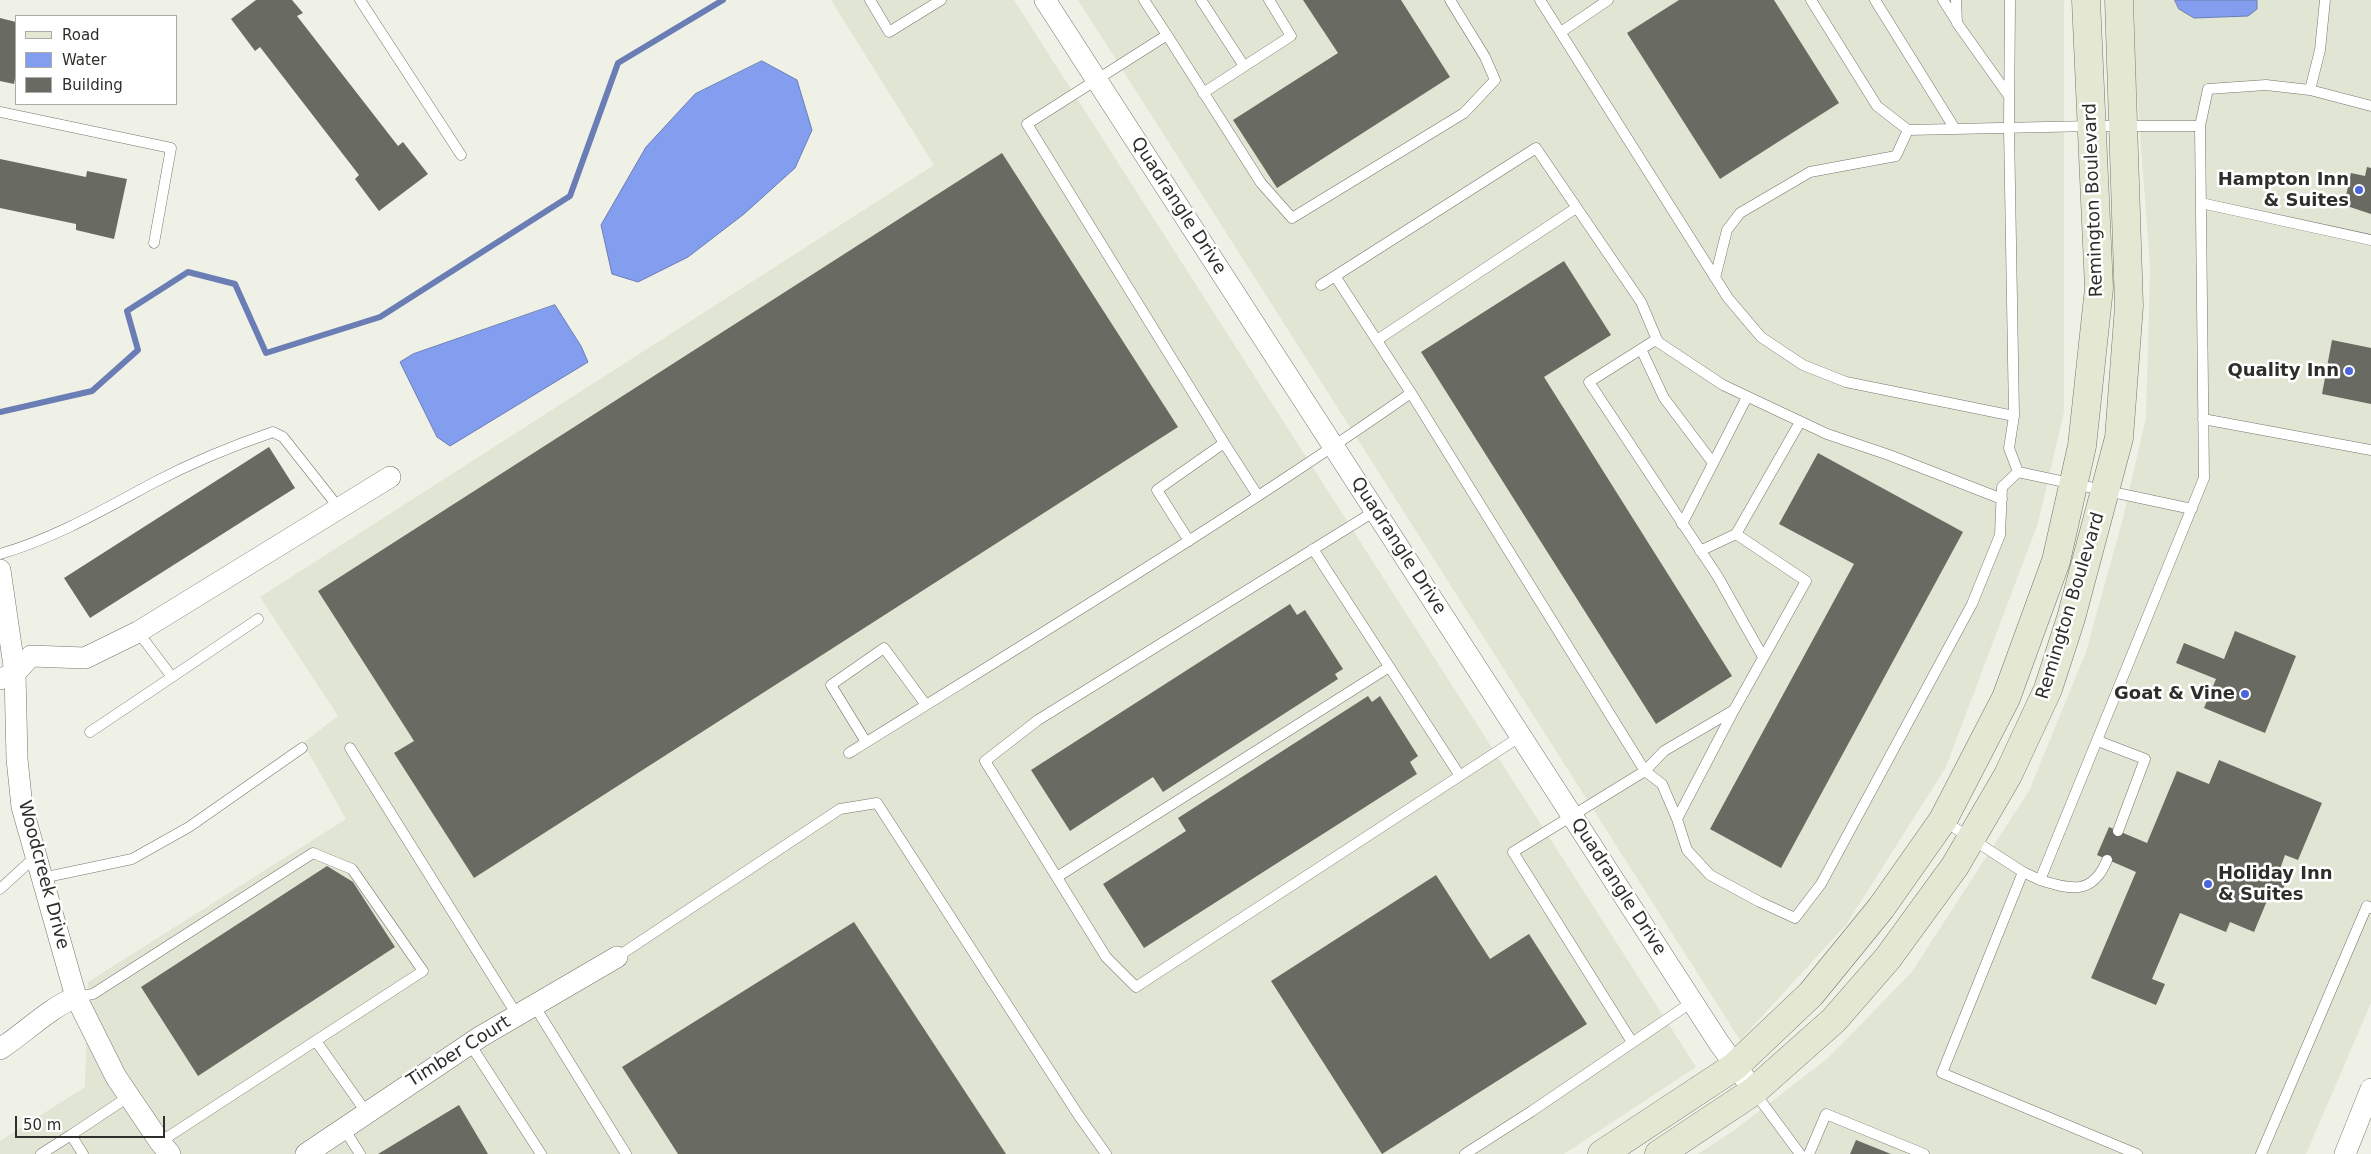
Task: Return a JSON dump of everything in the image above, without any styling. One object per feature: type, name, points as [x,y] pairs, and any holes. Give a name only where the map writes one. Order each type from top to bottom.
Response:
[{"type":"street","name":"Quadrangle Drive","points":[[1045,0],[1692,1002],[1734,1066],[1754,1091]]},
{"type":"street","name":"Remington Boulevard","points":[[1602,1154],[1734,1066],[1811,994],[1881,908],[1943,820],[2006,698],[2056,562],[2082,446],[2100,288],[2086,0]]},
{"type":"street","name":"Remington Boulevard","points":[[1659,1154],[1754,1091],[1834,1020],[1882,965],[1954,866],[1971,838],[2008,775],[2048,688],[2071,618],[2119,438],[2129,306],[2119,0]]},
{"type":"street","points":[[7,676],[31,656],[85,658],[138,632],[390,477]]},
{"type":"street","name":"Woodcreek Drive","points":[[0,570],[7,676],[22,807],[42,878],[76,997],[99,1045],[128,1097],[165,1148]]},
{"type":"street","name":"Timber Court","points":[[306,1154],[343,1127],[470,1044],[617,957]]},
{"type":"street","points":[[0,1049],[23,1034],[59,1005],[76,997]]},
{"type":"street","points":[[2345,1154],[2371,1089]]},
{"type":"lane","points":[[360,0],[461,155]]},
{"type":"lane","points":[[870,0],[890,32],[941,0]]},
{"type":"lane","points":[[1144,0],[1261,183],[1292,218],[1464,113],[1495,80],[1485,57],[1450,0]]},
{"type":"lane","points":[[1201,0],[1244,66]]},
{"type":"lane","points":[[1203,93],[1291,36],[1269,0]]},
{"type":"lane","points":[[1540,0],[1728,298],[1760,337],[1803,365],[1846,382],[2014,416]]},
{"type":"lane","points":[[1560,32],[1608,0]]},
{"type":"lane","points":[[1811,0],[1877,106],[1908,130],[2200,126]]},
{"type":"lane","points":[[1875,0],[1956,129]]},
{"type":"lane","points":[[1943,0],[2009,96]]},
{"type":"lane","points":[[1956,0],[1957,23]]},
{"type":"lane","points":[[2010,0],[2009,128],[2014,416],[2009,448],[2018,472]]},
{"type":"lane","points":[[2310,90],[2320,50],[2325,0]]},
{"type":"lane","points":[[1167,35],[1026,124],[1258,496]]},
{"type":"lane","points":[[2040,880],[2204,478],[2200,126],[2208,89],[2266,85],[2310,90],[2371,106]]},
{"type":"lane","points":[[0,112],[172,148],[154,243]]},
{"type":"lane","points":[[1715,278],[1727,230],[1740,213],[1810,172],[1896,156],[1908,130]]},
{"type":"lane","points":[[1321,285],[1536,148],[1641,302],[1658,342],[1723,385],[1800,422],[1827,434],[1889,455],[2002,499]]},
{"type":"lane","points":[[2201,203],[2371,240]]},
{"type":"lane","points":[[1377,340],[1576,208]]},
{"type":"lane","points":[[1335,276],[1411,394],[1645,771],[1662,784],[1677,820],[1686,850],[1710,875],[1760,902],[1795,918],[1821,884],[1972,604],[2000,534],[2002,487],[2018,472]]},
{"type":"lane","points":[[1656,339],[1589,382],[1718,577],[1763,657]]},
{"type":"lane","points":[[1641,349],[1664,398],[1713,463]]},
{"type":"lane","points":[[849,753],[1189,541],[1334,447],[1411,394]]},
{"type":"lane","points":[[1682,524],[1747,397]]},
{"type":"lane","points":[[2204,419],[2371,450]]},
{"type":"lane","points":[[1700,551],[1736,534],[1800,422]]},
{"type":"lane","points":[[0,554],[32,545],[88,519],[155,482],[238,444],[273,432],[283,437],[339,508]]},
{"type":"lane","points":[[1189,541],[1157,490],[1224,443]]},
{"type":"lane","points":[[2018,472],[2192,509]]},
{"type":"lane","points":[[1375,511],[1038,720],[985,760],[1106,957],[1136,987],[1521,736]]},
{"type":"lane","points":[[1677,820],[1734,710],[1806,581],[1736,534]]},
{"type":"lane","points":[[1313,549],[1460,776]]},
{"type":"lane","points":[[90,732],[258,619]]},
{"type":"lane","points":[[138,632],[172,676]]},
{"type":"lane","points":[[866,742],[831,685],[884,648],[926,705]]},
{"type":"lane","points":[[1057,877],[1390,667]]},
{"type":"lane","points":[[1632,1042],[1513,852],[1645,771],[1664,751],[1734,710]]},
{"type":"lane","points":[[2098,741],[2145,759],[2118,831]]},
{"type":"lane","points":[[42,878],[132,859],[189,827],[302,748]]},
{"type":"lane","points":[[350,748],[526,1010],[626,1154]]},
{"type":"lane","points":[[617,957],[840,809],[877,803],[1079,1116],[1106,1154]]},
{"type":"lane","points":[[1943,820],[2023,872],[2040,880],[2067,888],[2078,888],[2089,884],[2098,877],[2107,860]]},
{"type":"lane","points":[[76,997],[93,994],[313,853],[352,869],[423,972],[316,1040],[165,1148]]},
{"type":"lane","points":[[0,889],[36,855]]},
{"type":"lane","points":[[2023,872],[1942,1073],[2137,1154]]},
{"type":"lane","points":[[2261,1154],[2367,906],[2371,908]]},
{"type":"lane","points":[[1465,1154],[1692,1002]]},
{"type":"lane","points":[[316,1040],[366,1112]]},
{"type":"lane","points":[[470,1044],[541,1154]]},
{"type":"lane","points":[[1754,1091],[1800,1154]]},
{"type":"lane","points":[[41,1154],[128,1097]]},
{"type":"lane","points":[[1809,1154],[1826,1114],[1924,1154]]},
{"type":"lane","points":[[343,1127],[360,1154]]},
{"type":"lane","points":[[71,1136],[83,1154]]},
{"type":"shaded area","points":[[831,0],[1014,0],[1696,1067],[1564,1154],[0,1154],[0,1141],[85,1087],[88,982],[346,819],[303,743],[338,716],[260,597],[934,165]]},
{"type":"shaded area","points":[[1078,0],[2064,0],[2064,412],[2038,523],[1946,767],[1846,925],[1740,1040]]},
{"type":"shaded area","points":[[2134,0],[2371,0],[2371,1003],[2306,1154],[1698,1154],[1736,1129],[1828,1058],[1911,973],[2029,791],[2086,652],[2123,518],[2146,417],[2150,267],[2136,80]]},
{"type":"water","points":[[2175,0],[2257,0],[2257,9],[2248,16],[2194,18],[2179,9]]},
{"type":"water","points":[[762,61],[797,80],[812,130],[795,168],[744,214],[688,257],[638,282],[612,274],[601,225],[646,147],[695,94]]},
{"type":"water","points":[[555,305],[581,346],[588,362],[450,446],[437,437],[400,362],[413,354]]},
{"type":"building","points":[[256,0],[292,0],[303,13],[297,16],[398,146],[403,142],[428,174],[379,211],[355,179],[359,175],[260,47],[255,51],[231,19]]},
{"type":"building","points":[[1303,0],[1401,0],[1450,77],[1277,188],[1233,120],[1338,53]]},
{"type":"building","points":[[1679,0],[1774,0],[1839,103],[1720,179],[1627,33]]},
{"type":"building","points":[[0,18],[15,22],[15,78],[14,84],[0,81]]},
{"type":"building","points":[[1002,153],[1178,427],[474,878],[394,753],[414,741],[318,591]]},
{"type":"building","points":[[0,159],[86,177],[87,171],[127,179],[114,239],[76,230],[76,224],[0,208]]},
{"type":"building","name":"Hampton Inn & Suites","points":[[2367,167],[2371,168],[2371,214],[2344,205],[2351,173],[2365,176]]},
{"type":"building","points":[[1564,261],[1611,335],[1544,377],[1732,676],[1656,724],[1421,352]]},
{"type":"building","name":"Quality Inn","points":[[2332,340],[2371,348],[2371,404],[2322,394]]},
{"type":"building","points":[[269,447],[295,488],[90,618],[64,578]]},
{"type":"building","points":[[1818,453],[1963,532],[1781,868],[1710,829],[1854,564],[1779,524]]},
{"type":"building","points":[[1290,604],[1297,615],[1305,610],[1343,669],[1335,674],[1338,679],[1163,792],[1153,777],[1070,831],[1031,770]]},
{"type":"building","name":"Goat & Vine","points":[[2235,631],[2296,656],[2265,733],[2204,708],[2216,679],[2176,663],[2184,643],[2224,659]]},
{"type":"building","points":[[1368,696],[1372,702],[1380,696],[1418,756],[1410,762],[1417,774],[1144,948],[1103,884],[1186,831],[1178,818]]},
{"type":"building","name":"Holiday Inn & Suites","points":[[2219,760],[2322,803],[2298,860],[2285,855],[2279,872],[2289,876],[2280,895],[2271,891],[2254,932],[2230,922],[2226,932],[2180,913],[2152,979],[2165,984],[2156,1005],[2091,978],[2136,872],[2097,855],[2109,827],[2147,843],[2177,771],[2209,784]]},
{"type":"building","points":[[327,866],[353,882],[395,947],[198,1076],[141,987]]},
{"type":"building","points":[[1436,875],[1490,959],[1529,934],[1587,1024],[1382,1154],[1271,981]]},
{"type":"building","points":[[854,922],[1006,1154],[678,1154],[622,1067]]},
{"type":"building","points":[[459,1105],[488,1154],[378,1154]]},
{"type":"building","points":[[1856,1140],[1891,1154],[1850,1154]]},
{"type":"waterway","points":[[0,412],[92,391],[138,350],[127,311],[188,272],[235,284],[266,353],[380,317],[570,196],[618,63],[723,0]]},
{"type":"place","name":"Hampton Inn & Suites","points":[[2359,190]]},
{"type":"place","name":"Quality Inn","points":[[2349,371]]},
{"type":"place","name":"Goat & Vine","points":[[2245,694]]},
{"type":"place","name":"Holiday Inn & Suites","points":[[2208,884]]}]
